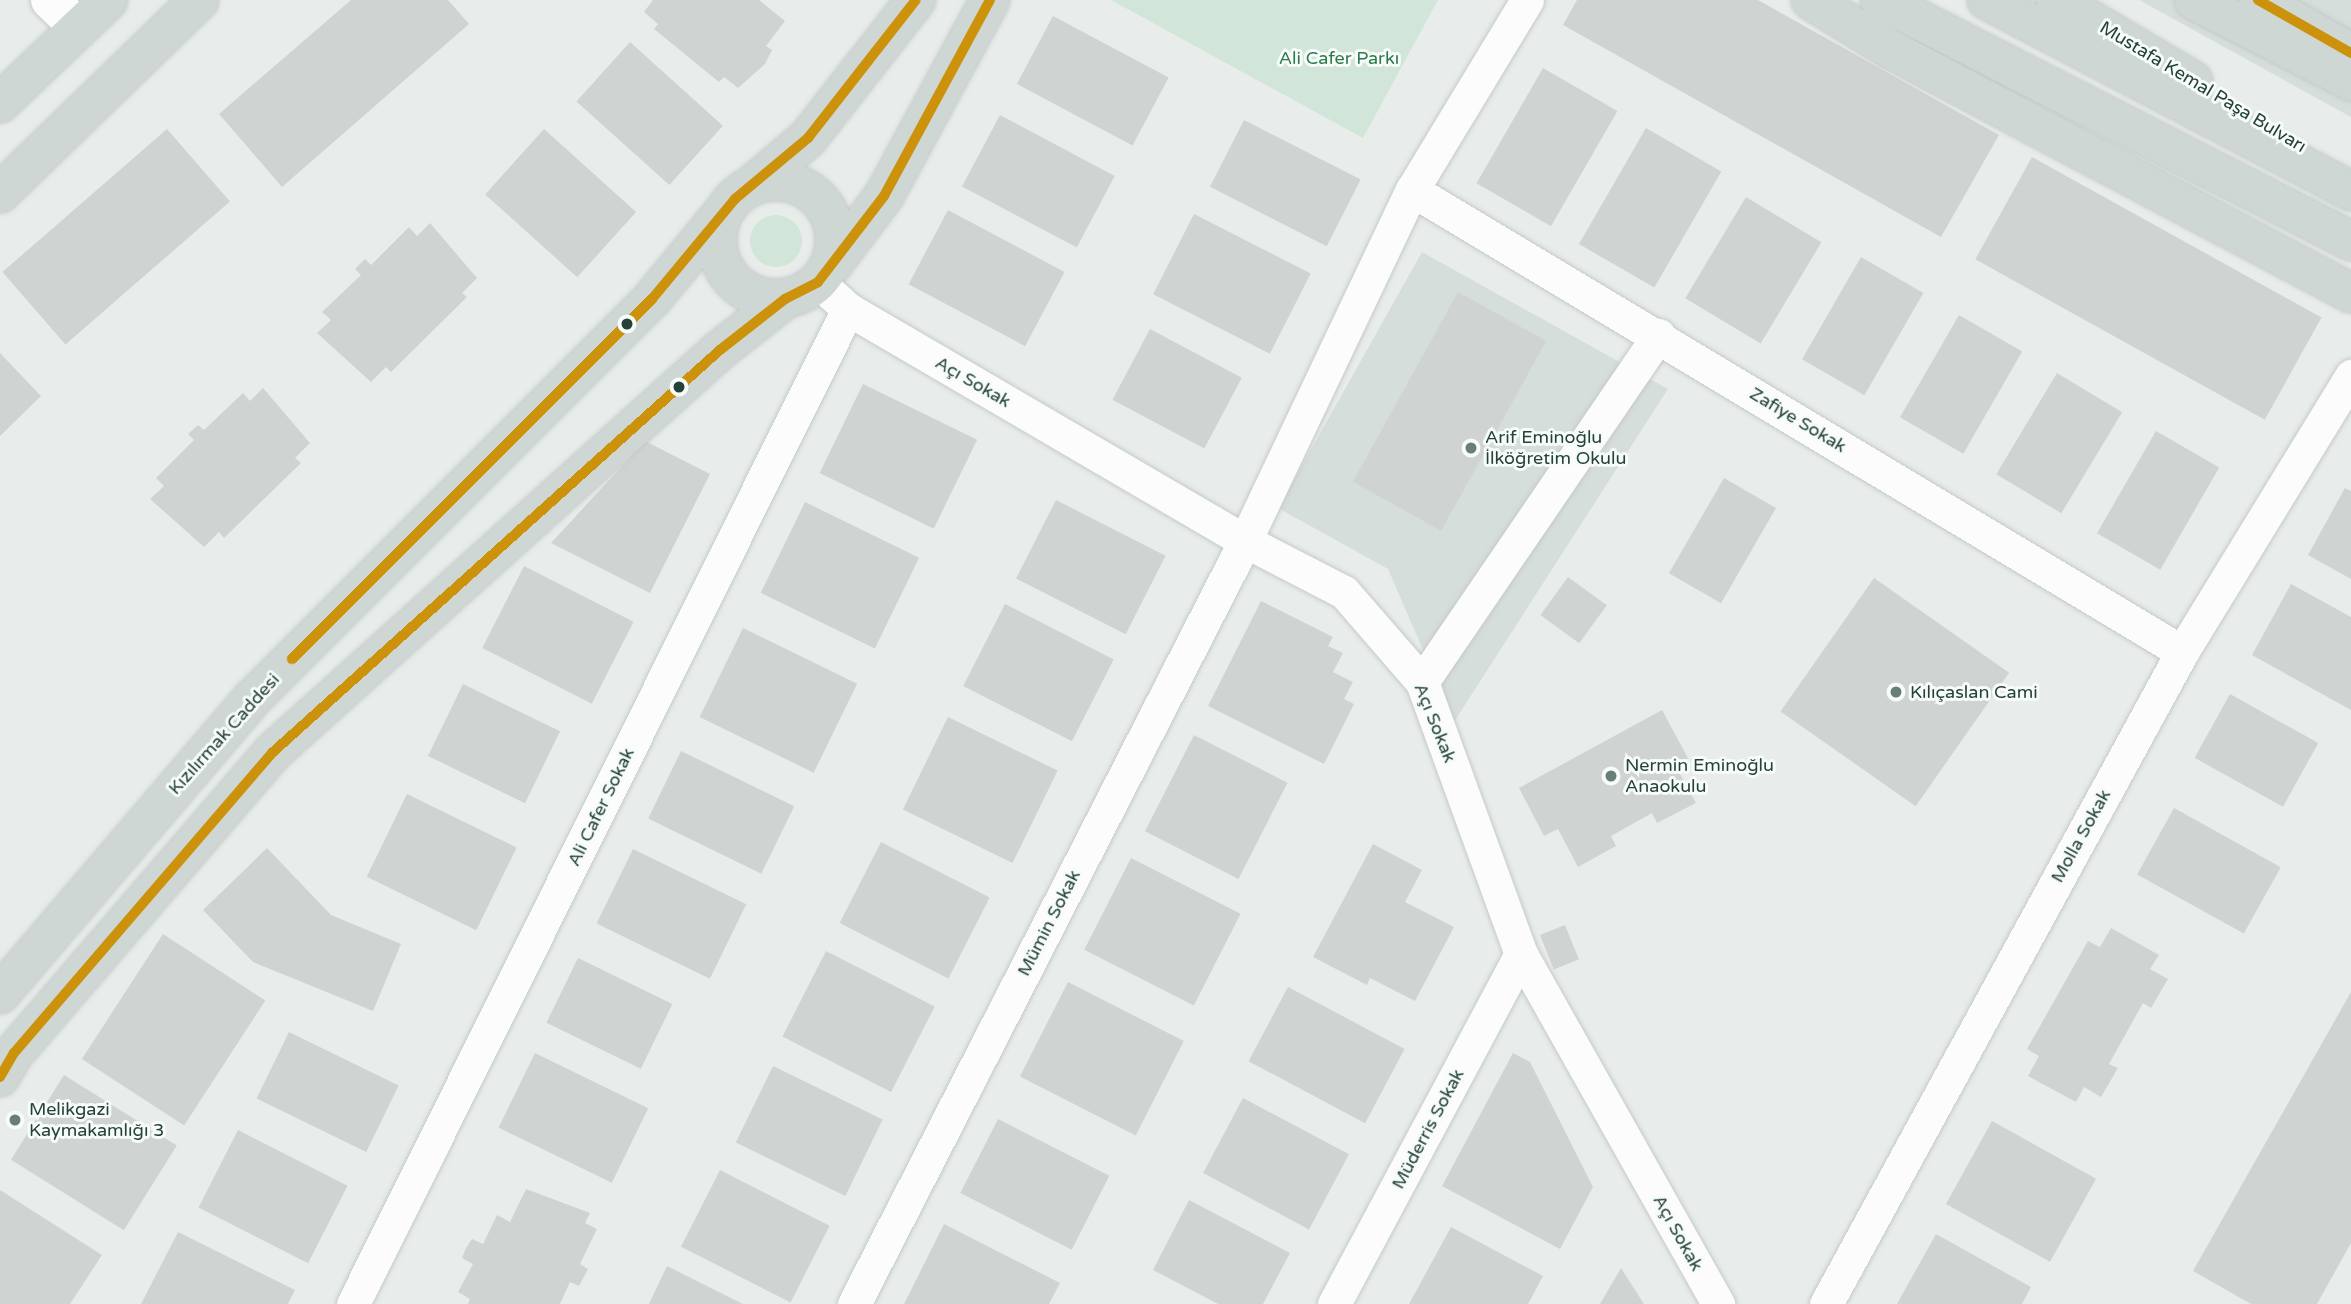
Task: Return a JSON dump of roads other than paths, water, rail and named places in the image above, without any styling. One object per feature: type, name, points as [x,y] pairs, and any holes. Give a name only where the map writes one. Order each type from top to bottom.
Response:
[{"type":"main road","points":[[0,103],[108,0]]},
{"type":"main road","points":[[0,193],[199,0]]},
{"type":"main road","name":"Kızılırmak Caddesi","points":[[0,994],[252,699],[652,299],[736,200],[808,138],[916,0]]},
{"type":"main road","points":[[0,1077],[14,1053],[273,752],[720,350],[811,283],[884,196],[990,0]]},
{"type":"main road","points":[[1811,0],[1890,49],[2351,293]]},
{"type":"main road","points":[[1880,0],[2351,241]]},
{"type":"main road","points":[[1987,0],[2351,191]]},
{"type":"main road","name":"Mustafa Kemal Paşa Bulvarı","points":[[2056,0],[2351,174]]},
{"type":"main road","points":[[2194,0],[2351,81]]},
{"type":"main road","points":[[2258,0],[2351,53]]},
{"type":"main road","points":[[786,182],[819,198],[835,231],[811,283],[749,293],[734,282],[718,250],[736,200],[786,182]]},
{"type":"street","points":[[50,0],[79,28]]},
{"type":"street","name":"Mümin Sokak","points":[[854,1304],[1245,541],[1412,190],[1527,0]]},
{"type":"street","name":"Zafiye Sokak","points":[[1412,190],[1659,335],[2182,652]]},
{"type":"street","name":"Açı Sokak","points":[[811,283],[848,309],[1245,541],[1344,592],[1422,682],[1521,954],[1718,1304]]},
{"type":"street","name":"Ali Cafer Sokak","points":[[354,1304],[848,309]]},
{"type":"street","points":[[1422,682],[1659,335]]},
{"type":"street","name":"Molla Sokak","points":[[1826,1304],[2182,652],[2351,376]]},
{"type":"street","name":"Müderris Sokak","points":[[1334,1304],[1521,954]]},
{"type":"place","name":"Arif Eminoğlu İlköğretim Okulu","points":[[1471,448]]},
{"type":"place","name":"Kılıçaslan Cami","points":[[1896,692]]},
{"type":"place","name":"Nermin Eminoğlu Anaokulu","points":[[1611,776]]},
{"type":"place","name":"Melikgazi Kaymakamlığı 3","points":[[15,1120]]},
{"type":"park label","name":"Ali Cafer Parkı","points":[[1339,58]]}]
